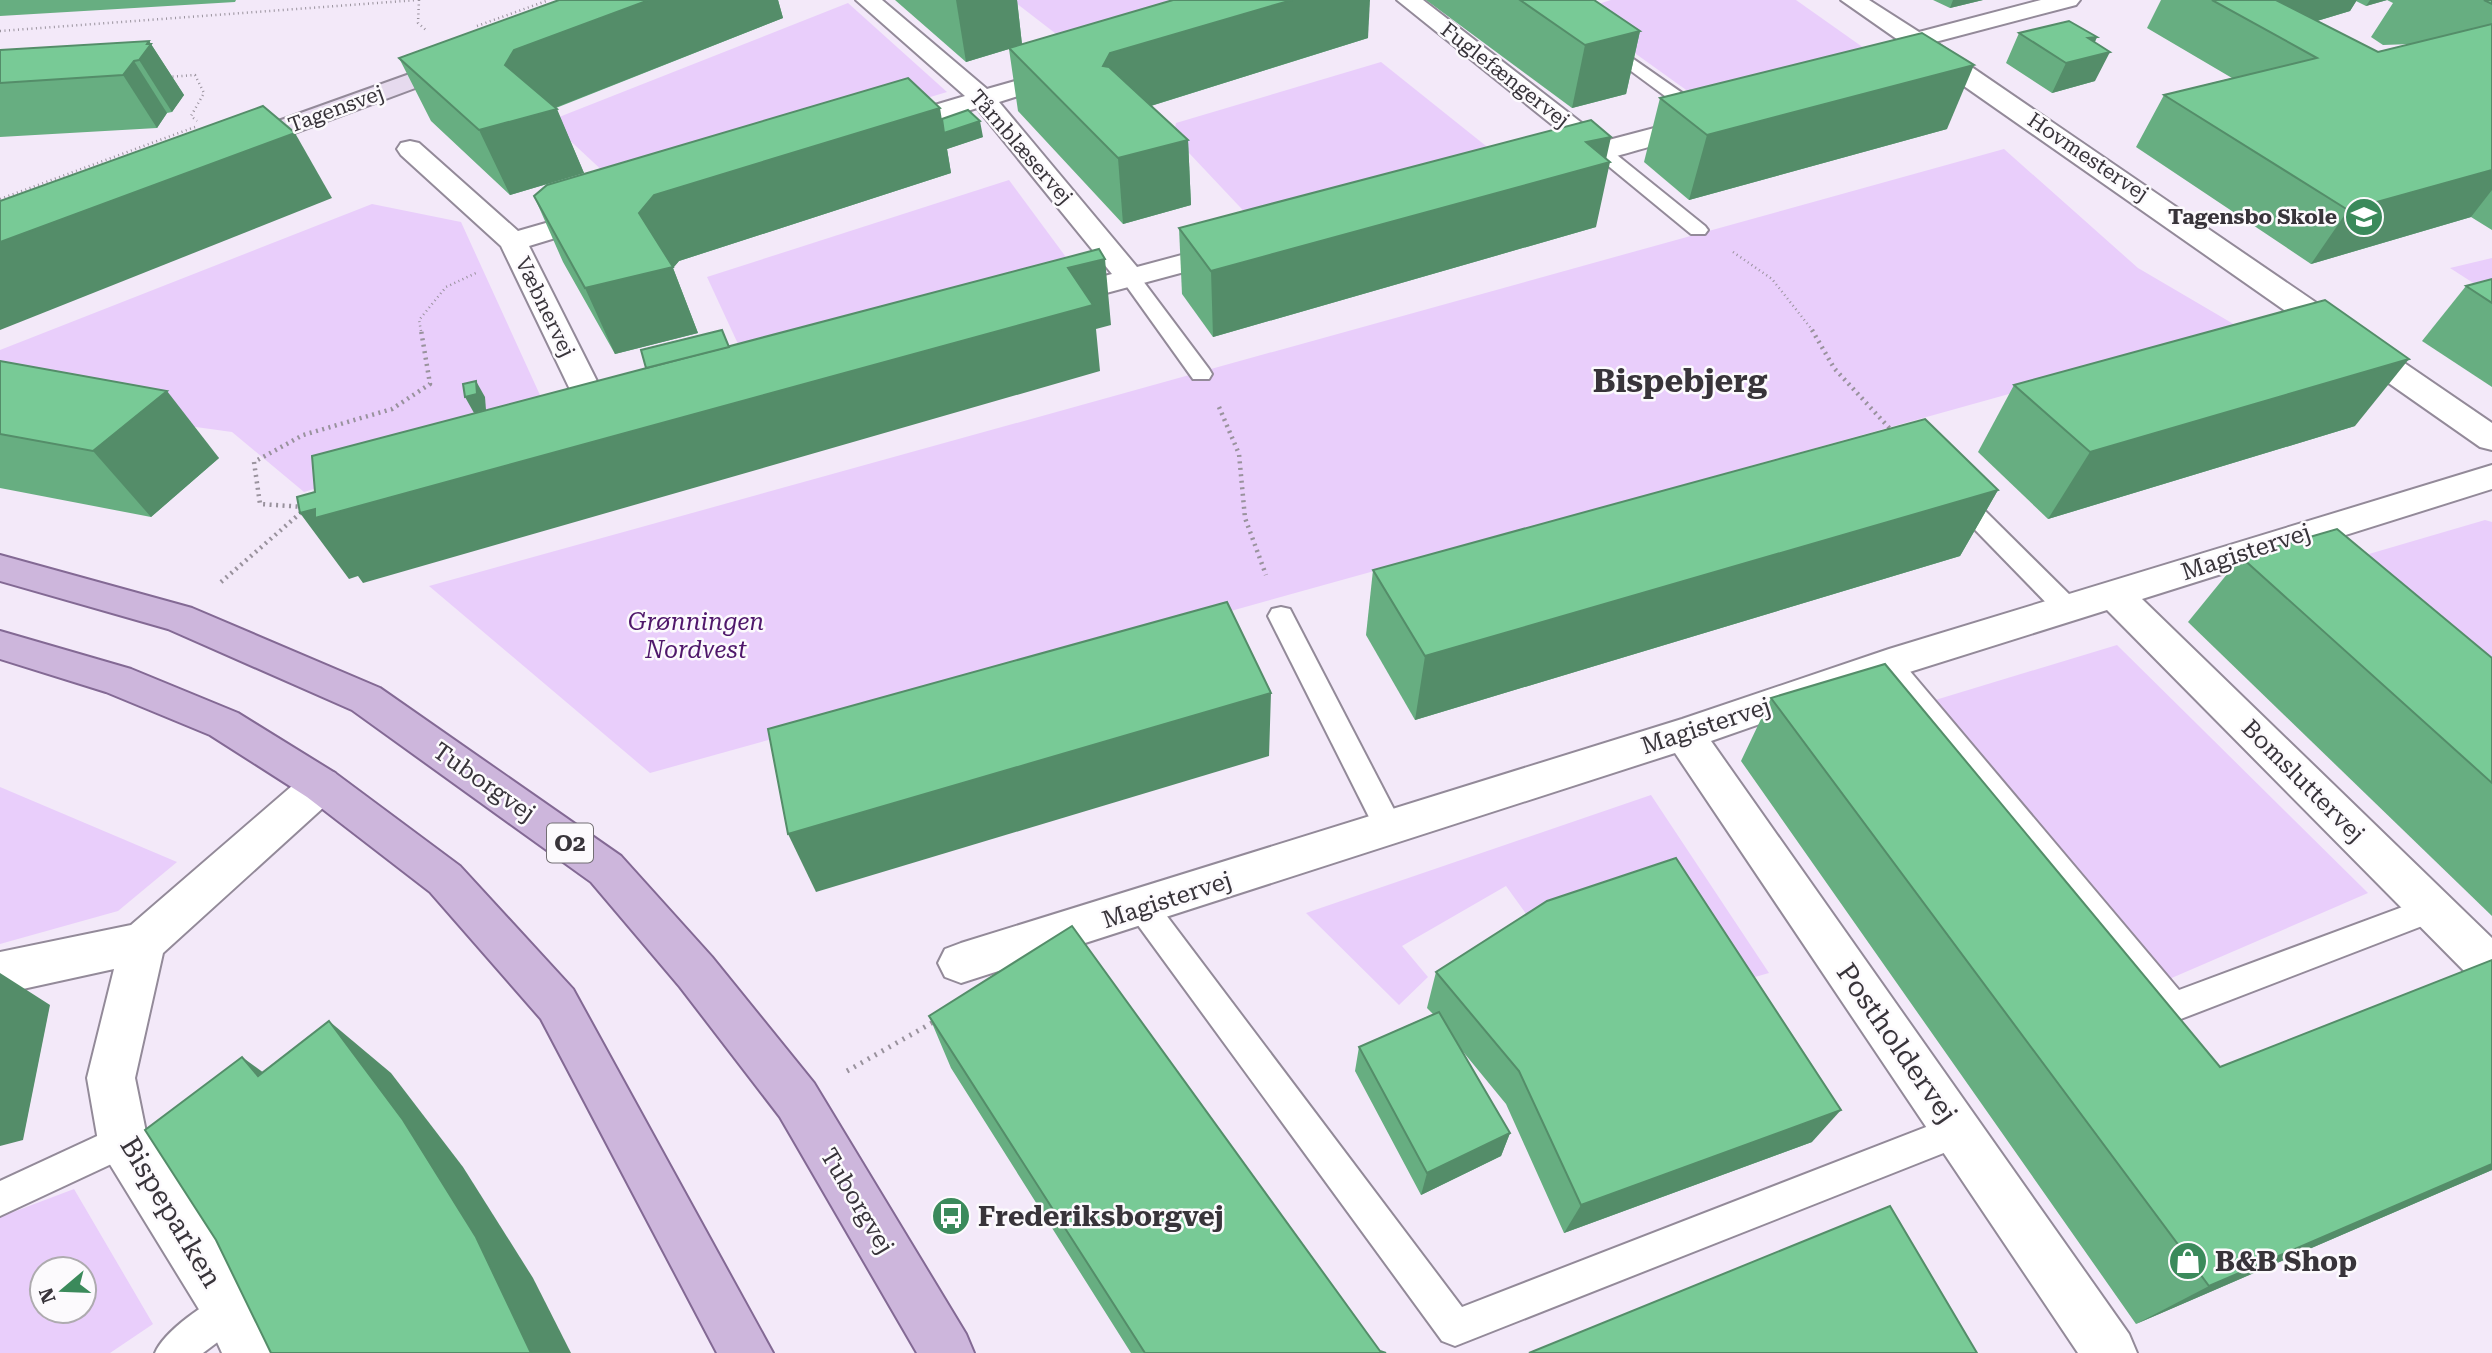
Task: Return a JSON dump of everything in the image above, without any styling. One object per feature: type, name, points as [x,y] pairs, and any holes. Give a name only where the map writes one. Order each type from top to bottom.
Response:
[{"type":"main road","name":"Tuborgvej","points":[[0,568],[179,618],[366,699],[606,869],[696,972],[797,1100],[947,1353]]},
{"type":"main road","points":[[0,645],[117,680],[224,724],[321,785],[445,879],[557,1004],[746,1353]]},
{"type":"street","name":"Tårnblæservej","points":[[868,0],[984,99],[1130,278]]},
{"type":"street","name":"Fuglefængervej","points":[[1409,0],[1601,150]]},
{"type":"street","name":"Hovmestervej","points":[[1853,0],[1916,40],[2492,439]]},
{"type":"street","points":[[1916,40],[2068,0]]},
{"type":"street","name":"Tagensvej","points":[[215,153],[489,52]]},
{"type":"street","points":[[1906,70],[1945,60]]},
{"type":"street","points":[[866,134],[1090,66]]},
{"type":"street","points":[[1536,168],[1717,120]]},
{"type":"street","name":"Væbnervej","points":[[410,149],[516,248],[601,421]]},
{"type":"street","points":[[516,248],[618,210]]},
{"type":"street","points":[[1038,303],[1263,242]]},
{"type":"street","name":"Magistervej","points":[[961,963],[1143,908],[1684,734],[1889,664],[2114,594],[2307,545],[2492,477]]},
{"type":"street","name":"Bomsluttervej","points":[[2114,594],[2492,968]]},
{"type":"street","name":"Postholdervej","points":[[1684,734],[2110,1353]]},
{"type":"street","points":[[0,973],[143,943],[321,785]]},
{"type":"street","name":"Bispeparken","points":[[143,943],[111,1078],[122,1141],[240,1332]]},
{"type":"lane","points":[[1589,32],[1717,120]]},
{"type":"lane","points":[[1601,150],[1698,230]]},
{"type":"lane","points":[[1130,278],[1201,374]]},
{"type":"lane","points":[[1905,445],[2068,609]]},
{"type":"lane","points":[[1281,616],[1389,828]]},
{"type":"lane","points":[[1889,664],[2173,1007],[2432,909]]},
{"type":"lane","points":[[1143,908],[1455,1328],[1957,1131]]},
{"type":"lane","points":[[0,1199],[122,1141]]},
{"type":"lane","points":[[173,1353],[240,1332]]},
{"type":"path","points":[[0,31],[418,0],[418,23]]},
{"type":"path","points":[[167,77],[195,75],[204,93],[194,109]]},
{"type":"path","points":[[1698,230],[1772,279],[1805,318],[1834,368],[1905,445]]},
{"type":"path","points":[[179,618],[308,507],[260,504],[254,462],[303,435],[392,410],[430,383],[419,320],[446,287],[516,248]]},
{"type":"path","points":[[1201,374],[1225,419],[1239,454],[1245,518],[1281,616]]},
{"type":"path","points":[[797,1100],[945,1016]]},
{"type":"green space","points":[[1012,0],[1184,0],[1064,40]]},
{"type":"green space","points":[[1611,0],[1796,0],[1871,53],[1696,97],[1576,11]]},
{"type":"green space","points":[[848,3],[947,92],[622,189],[549,121]]},
{"type":"green space","points":[[1381,62],[1501,158],[1255,223],[1173,136],[1176,123]]},
{"type":"green space","name":"Grønningen Nordvest","points":[[2004,149],[2138,268],[2242,329],[650,773],[429,586]]},
{"type":"green space","points":[[1009,180],[1074,268],[745,359],[707,277]]},
{"type":"green space","points":[[372,204],[461,222],[550,417],[304,492],[232,432],[0,400],[0,350]]},
{"type":"green space","points":[[2492,258],[2492,295],[2450,268]]},
{"type":"green space","points":[[2485,520],[2492,522],[2492,683],[2345,561]]},
{"type":"green space","points":[[2117,645],[2368,893],[2167,980],[1932,701]]},
{"type":"green space","points":[[0,787],[177,862],[118,911],[0,944]]},
{"type":"green space","points":[[1651,795],[1769,973],[1730,984],[1532,922],[1506,886],[1402,946],[1428,977],[1399,1005],[1306,913]]},
{"type":"green space","points":[[74,1189],[153,1324],[110,1353],[0,1353],[0,1217]]},
{"type":"building","points":[[559,0],[649,0],[514,50],[505,65],[557,109],[479,130],[399,58]]},
{"type":"building","points":[[1173,0],[1292,0],[1110,53],[1103,66],[1109,67],[1188,140],[1118,158],[1009,48]]},
{"type":"building","points":[[1520,0],[1594,0],[1640,31],[1585,45]]},
{"type":"building","points":[[2212,0],[2276,0],[2378,52],[2492,24],[2492,170],[2348,210],[2164,95],[2317,58]]},
{"type":"building","points":[[2069,21],[2097,37],[2088,38],[2110,52],[2066,63],[2019,33]]},
{"type":"building","points":[[1922,33],[1974,65],[1707,135],[1660,98]]},
{"type":"building","points":[[149,41],[147,44],[151,44],[139,60],[134,61],[123,75],[0,83],[0,50]]},
{"type":"building","points":[[908,78],[940,108],[654,195],[639,213],[673,267],[585,288],[534,196],[547,185]]},
{"type":"building","points":[[263,106],[295,133],[0,242],[0,201]]},
{"type":"building","points":[[968,110],[980,121],[944,133],[942,119]]},
{"type":"building","points":[[1591,120],[1611,137],[1586,142],[1610,162],[1211,271],[1179,228]]},
{"type":"building","points":[[1099,249],[1105,259],[1068,268],[1093,305],[315,518],[315,509],[300,513],[297,497],[315,492],[312,456]]},
{"type":"building","points":[[2492,279],[2492,303],[2466,286]]},
{"type":"building","points":[[2325,300],[2409,359],[2090,452],[2014,385]]},
{"type":"building","points":[[722,330],[729,347],[646,368],[641,350]]},
{"type":"building","points":[[0,361],[167,391],[93,451],[0,434]]},
{"type":"building","points":[[476,381],[477,394],[465,397],[463,384]]},
{"type":"building","points":[[1925,419],[1998,490],[1425,656],[1373,570]]},
{"type":"building","points":[[2337,529],[2492,658],[2492,783],[2241,557]]},
{"type":"building","points":[[1227,602],[1271,693],[788,834],[768,729]]},
{"type":"building","points":[[1885,664],[2220,1067],[2492,960],[2492,1164],[2209,1286],[1771,698]]},
{"type":"building","points":[[1676,858],[1841,1110],[1581,1205],[1519,1071],[1436,972],[1547,901]]},
{"type":"building","points":[[1072,926],[1380,1351],[1386,1353],[1145,1353],[929,1016]]},
{"type":"building","points":[[1439,1012],[1510,1133],[1427,1173],[1359,1047]]},
{"type":"building","points":[[329,1021],[403,1120],[476,1237],[531,1353],[271,1353],[216,1240],[145,1130],[242,1057],[258,1076]]},
{"type":"building","points":[[1890,1206],[1977,1353],[1529,1353]]},
{"type":"place","name":"Tagensbo Skole","points":[[2364,217]]},
{"type":"place","name":"Frederiksborgvej","points":[[951,1216]]},
{"type":"place","name":"B&B Shop","points":[[2188,1261]]},
{"type":"district","name":"Bispebjerg","points":[[1680,381]]}]
